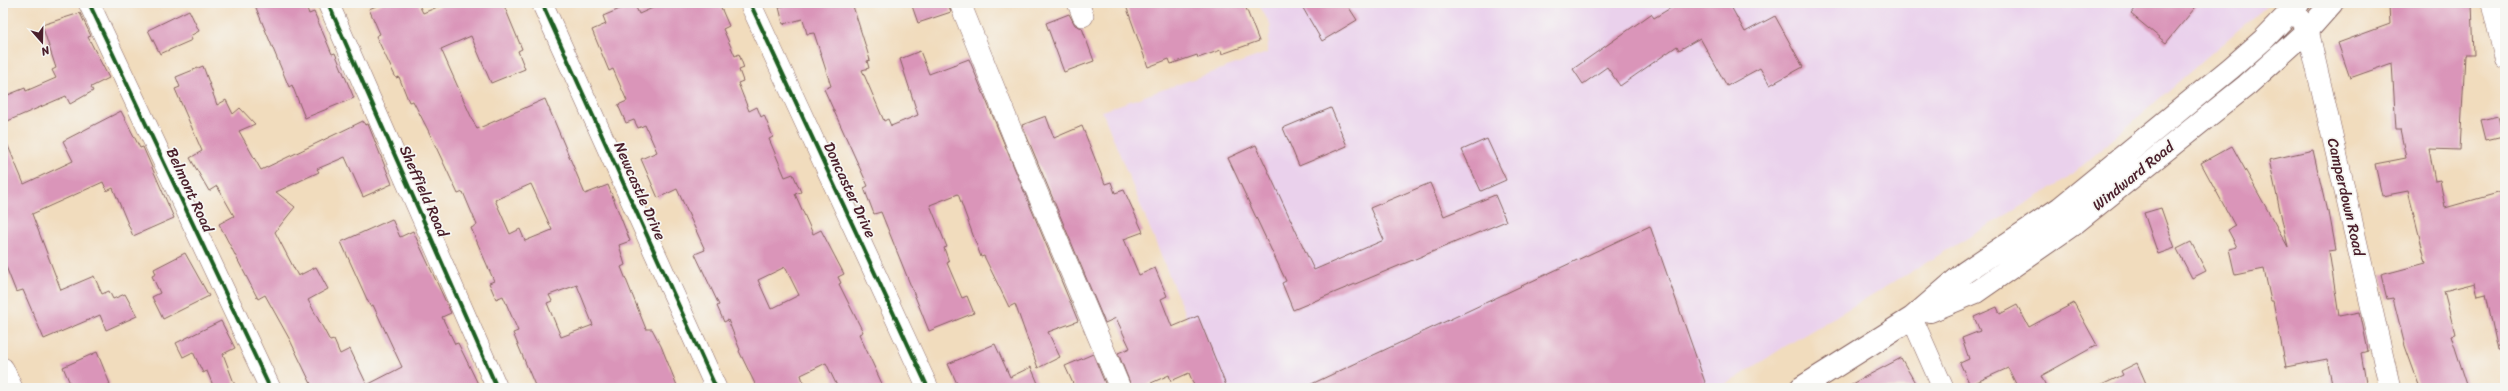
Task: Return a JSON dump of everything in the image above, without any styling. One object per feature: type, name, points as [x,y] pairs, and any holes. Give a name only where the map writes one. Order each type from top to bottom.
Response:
[{"type":"main road","name":"Windward Road","points":[[1912,318],[1976,292],[2075,223],[2247,85],[2308,30],[2332,3]]},
{"type":"main road","name":"Windward Road","points":[[1802,388],[1912,318],[1964,273],[2060,208],[2231,68],[2296,6]]},
{"type":"street","name":"Belmont Road","points":[[89,3],[270,388]]},
{"type":"street","name":"Sheffield Road","points":[[328,3],[497,388]]},
{"type":"street","name":"Newcastle Drive","points":[[542,3],[716,388]]},
{"type":"street","name":"Doncaster Drive","points":[[750,3],[928,388]]},
{"type":"street","points":[[960,3],[1018,147],[1120,388]]},
{"type":"street","points":[[2492,3],[2505,58]]},
{"type":"street","name":"Camperdown Road","points":[[2296,6],[2308,30],[2390,388]]},
{"type":"street","points":[[1912,318],[1943,388]]},
{"type":"street","points":[[3,368],[12,388]]},
{"type":"shaded area","points":[[1258,3],[2269,3],[2067,179],[1784,347],[1721,388],[1215,388],[1102,111],[1267,53],[1271,26]]},
{"type":"building","points":[[254,3],[305,3],[309,14],[314,12],[332,54],[335,53],[354,98],[305,118],[292,85],[289,87]]},
{"type":"building","points":[[383,3],[418,3],[423,13],[447,3],[503,3],[522,49],[518,51],[525,69],[491,83],[471,36],[441,49],[469,112],[477,129],[545,99],[585,194],[608,185],[630,241],[619,245],[625,265],[621,267],[646,329],[652,329],[661,346],[678,388],[536,388],[513,333],[518,331],[503,296],[496,299],[489,283],[494,281],[471,228],[477,225],[463,192],[458,194],[413,101],[409,102],[399,77],[396,78],[376,36],[380,34],[369,9]],"holes":[[[531,184],[552,230],[525,241],[520,229],[510,234],[495,200]],[[577,285],[593,325],[561,337],[547,303],[552,301],[549,295]]]},
{"type":"building","points":[[634,3],[639,14],[664,3],[719,3],[729,26],[723,29],[735,56],[739,54],[744,68],[739,70],[743,81],[738,83],[749,111],[757,107],[761,117],[764,115],[773,137],[769,139],[785,177],[793,174],[801,192],[795,194],[813,234],[821,230],[844,274],[838,277],[841,283],[839,284],[863,332],[859,334],[884,388],[838,388],[826,363],[801,375],[805,388],[757,388],[739,351],[740,350],[728,320],[724,322],[717,306],[719,305],[695,254],[705,250],[677,189],[658,198],[641,159],[657,152],[645,125],[638,128],[634,120],[626,123],[618,105],[627,101],[613,69],[609,71],[592,30],[606,24],[603,16]],"holes":[[[785,267],[799,295],[771,309],[758,280]]]},
{"type":"building","points":[[793,3],[852,3],[870,60],[867,61],[869,68],[862,70],[884,121],[888,119],[891,126],[918,115],[900,59],[920,51],[929,74],[969,59],[1078,321],[1048,332],[1060,357],[1038,368],[1015,304],[1009,307],[984,256],[981,257],[958,194],[930,205],[947,247],[944,248],[949,262],[947,263],[962,298],[967,296],[974,313],[929,331],[881,212],[874,214],[864,188],[868,186],[824,89],[831,86],[814,33],[807,34],[803,19],[783,24],[779,7]]},
{"type":"building","points":[[911,3],[948,3],[951,12],[918,23]]},
{"type":"building","points":[[1125,3],[1244,3],[1259,41],[1222,54],[1221,50],[1198,58],[1197,55],[1171,64],[1169,59],[1148,67]]},
{"type":"building","points":[[1300,3],[1346,3],[1357,20],[1322,41]]},
{"type":"building","points":[[1679,3],[1729,3],[1745,32],[1775,16],[1803,67],[1770,85],[1760,68],[1727,86],[1700,38],[1679,50],[1677,46],[1620,86],[1607,67],[1583,84],[1573,69],[1651,14],[1654,18]]},
{"type":"building","points":[[2140,3],[2199,3],[2166,43],[2131,14]]},
{"type":"building","points":[[2413,3],[2472,3],[2474,55],[2465,55],[2460,150],[2429,149],[2435,181],[2440,180],[2445,208],[2505,191],[2505,350],[2498,351],[2486,294],[2478,296],[2475,283],[2444,291],[2455,334],[2451,335],[2468,388],[2420,388],[2405,346],[2393,298],[2387,299],[2381,275],[2426,263],[2408,191],[2382,196],[2375,164],[2406,158],[2400,129],[2396,129],[2392,63],[2350,78],[2338,43],[2390,24],[2389,6]]},
{"type":"building","points":[[189,10],[199,31],[190,36],[192,40],[160,54],[148,30]]},
{"type":"building","points":[[80,13],[91,36],[88,37],[109,78],[91,87],[93,91],[70,104],[66,96],[3,123],[3,97],[25,88],[26,91],[56,78],[52,70],[56,68],[42,25]]},
{"type":"building","points":[[1069,14],[1075,25],[1082,28],[1094,61],[1064,72],[1046,23]]},
{"type":"building","points":[[203,66],[217,105],[226,100],[233,114],[240,108],[255,124],[239,131],[261,170],[363,121],[365,125],[368,124],[392,184],[363,197],[345,157],[317,169],[319,172],[276,192],[295,207],[275,232],[298,276],[316,267],[328,289],[308,300],[330,341],[334,340],[340,354],[350,349],[367,385],[402,367],[373,305],[370,306],[341,242],[392,219],[400,237],[413,231],[451,313],[442,317],[455,344],[458,343],[480,388],[313,388],[290,340],[265,295],[258,299],[219,224],[234,216],[217,186],[209,191],[190,158],[202,151],[175,89],[180,87],[176,77]]},
{"type":"building","points":[[1331,108],[1347,146],[1299,166],[1283,128]]},
{"type":"building","points":[[121,111],[140,148],[143,147],[174,218],[133,236],[113,188],[107,191],[103,182],[32,214],[61,290],[94,276],[102,294],[109,291],[113,299],[125,294],[137,316],[106,330],[100,315],[44,339],[23,290],[16,292],[3,259],[3,134],[24,184],[73,161],[63,141]]},
{"type":"building","points":[[1046,116],[1054,138],[1082,126],[1105,184],[1111,182],[1115,193],[1124,190],[1143,232],[1124,239],[1139,275],[1155,268],[1167,296],[1161,299],[1172,327],[1198,316],[1227,388],[1195,388],[1189,373],[1171,381],[1169,375],[1140,388],[1132,388],[1118,353],[1130,348],[1116,318],[1105,323],[1022,125]]},
{"type":"building","points":[[2498,116],[2503,136],[2486,140],[2481,120]]},
{"type":"building","points":[[1487,139],[1506,180],[1481,191],[1462,150]]},
{"type":"building","points":[[1256,145],[1314,270],[1384,240],[1370,208],[1430,183],[1444,216],[1495,195],[1506,221],[1293,310],[1282,283],[1286,281],[1228,158]]},
{"type":"building","points":[[2232,146],[2288,247],[2269,160],[2313,150],[2327,212],[2329,212],[2336,250],[2329,251],[2339,316],[2360,312],[2368,351],[2361,353],[2367,388],[2333,388],[2327,359],[2286,367],[2273,301],[2271,301],[2264,269],[2235,275],[2229,249],[2237,247],[2228,230],[2235,226],[2201,163]]},
{"type":"building","points":[[2161,208],[2175,248],[2158,254],[2144,213]]},
{"type":"building","points":[[1650,226],[1707,388],[1303,388]]},
{"type":"building","points":[[2191,242],[2206,271],[2192,278],[2177,249]]},
{"type":"building","points":[[185,253],[209,296],[163,319],[152,297],[160,293],[152,276],[156,274],[154,269]]},
{"type":"building","points":[[2074,303],[2097,345],[2041,376],[2047,388],[2018,388],[2008,368],[1970,385],[1960,363],[1969,359],[1962,338],[1980,331],[1974,317],[1997,307],[2000,314],[2017,305],[2029,327]]},
{"type":"building","points":[[221,321],[235,348],[223,354],[236,388],[214,388],[207,371],[203,373],[193,352],[183,357],[176,343]]},
{"type":"building","points":[[995,344],[1010,377],[1031,367],[1040,388],[959,388],[948,364]]},
{"type":"building","points":[[97,352],[110,384],[102,388],[72,388],[63,367]]},
{"type":"building","points":[[1093,354],[1107,388],[1075,388],[1065,366]]},
{"type":"building","points":[[1901,358],[1918,388],[1844,388]]},
{"type":"building","points":[[2137,363],[2148,388],[2095,388],[2123,375],[2121,371]]},
{"type":"cycle path","points":[[89,3],[270,388]]},
{"type":"cycle path","points":[[328,3],[497,388]]},
{"type":"cycle path","points":[[542,3],[716,388]]},
{"type":"cycle path","points":[[750,3],[928,388]]}]
